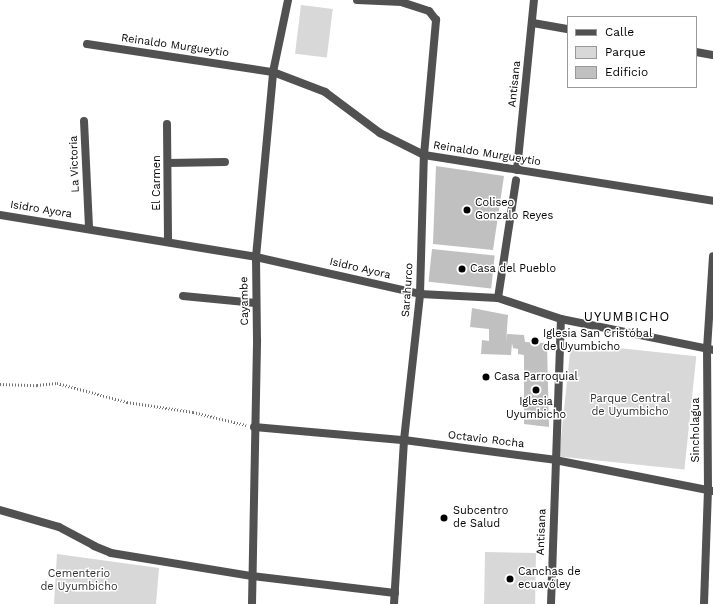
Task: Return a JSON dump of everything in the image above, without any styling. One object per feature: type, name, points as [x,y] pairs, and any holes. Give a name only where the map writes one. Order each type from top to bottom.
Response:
[{"type":"street","name":"Cayambe","points":[[252,604],[256,257],[273,72],[288,0]]},
{"type":"street","name":"Sarahurco","points":[[357,0],[402,1],[429,11],[434,15],[436,20],[424,155],[420,294],[404,440],[394,604]]},
{"type":"street","name":"Antisana","points":[[517,170],[533,23],[534,0]]},
{"type":"street","points":[[533,23],[567,29]]},
{"type":"street","name":"Reinaldo Murgueytio","points":[[87,44],[273,72],[325,92],[380,133],[424,155],[713,201]]},
{"type":"street","points":[[697,52],[713,55]]},
{"type":"street","name":"La Victoria","points":[[84,121],[89,229]]},
{"type":"street","name":"El Carmen","points":[[167,124],[168,242]]},
{"type":"street","points":[[168,163],[225,162]]},
{"type":"street","points":[[498,298],[516,180]]},
{"type":"street","name":"Isidro Ayora","points":[[0,214],[256,257],[420,294],[498,298],[561,320],[710,349]]},
{"type":"street","name":"Sincholagua","points":[[704,604],[710,491],[710,349],[713,256]]},
{"type":"street","points":[[183,296],[256,303]]},
{"type":"street","name":"Antisana","points":[[551,604],[561,320]]},
{"type":"street","name":"Octavio Rocha","points":[[254,427],[404,440],[555,460],[710,491]]},
{"type":"street","points":[[0,510],[59,527],[94,546],[111,553],[252,576],[395,593]]},
{"type":"path","points":[[0,384],[37,385],[57,383],[128,402],[193,412],[254,427]]},
{"type":"green space","points":[[301,5],[333,9],[327,58],[295,54]]},
{"type":"green space","name":"Parque Central de Uyumbicho","points":[[571,343],[696,356],[684,470],[559,456]]},
{"type":"green space","name":"Canchas de ecuavóley","points":[[485,552],[536,553],[535,604],[484,604]]},
{"type":"green space","name":"Cementerio de Uyumbicho","points":[[57,554],[159,568],[156,604],[54,604]]},
{"type":"building","name":"Coliseo Gonzalo Reyes","points":[[436,166],[504,176],[493,250],[433,244]]},
{"type":"building","name":"Casa del Pueblo","points":[[432,249],[495,256],[491,288],[429,282]]},
{"type":"building","name":"Iglesia Uyumbicho","points":[[472,308],[508,315],[506,343],[507,334],[524,335],[525,342],[547,343],[549,427],[524,424],[524,355],[518,354],[518,349],[513,348],[512,343],[511,355],[481,354],[482,340],[489,341],[489,329],[470,327]]},
{"type":"place","name":"Coliseo Gonzalo Reyes","points":[[467,210]]},
{"type":"place","name":"Casa del Pueblo","points":[[462,269]]},
{"type":"place","name":"Iglesia San Cristóbal de Uyumbicho","points":[[535,341]]},
{"type":"place","name":"Casa Parroquial","points":[[486,377]]},
{"type":"place","name":"Iglesia Uyumbicho","points":[[536,390]]},
{"type":"place","name":"Subcentro de Salud","points":[[444,518]]},
{"type":"place","name":"Canchas de ecuavóley","points":[[510,579]]},
{"type":"district","name":"UYUMBICHO","points":[[627,317]]}]
